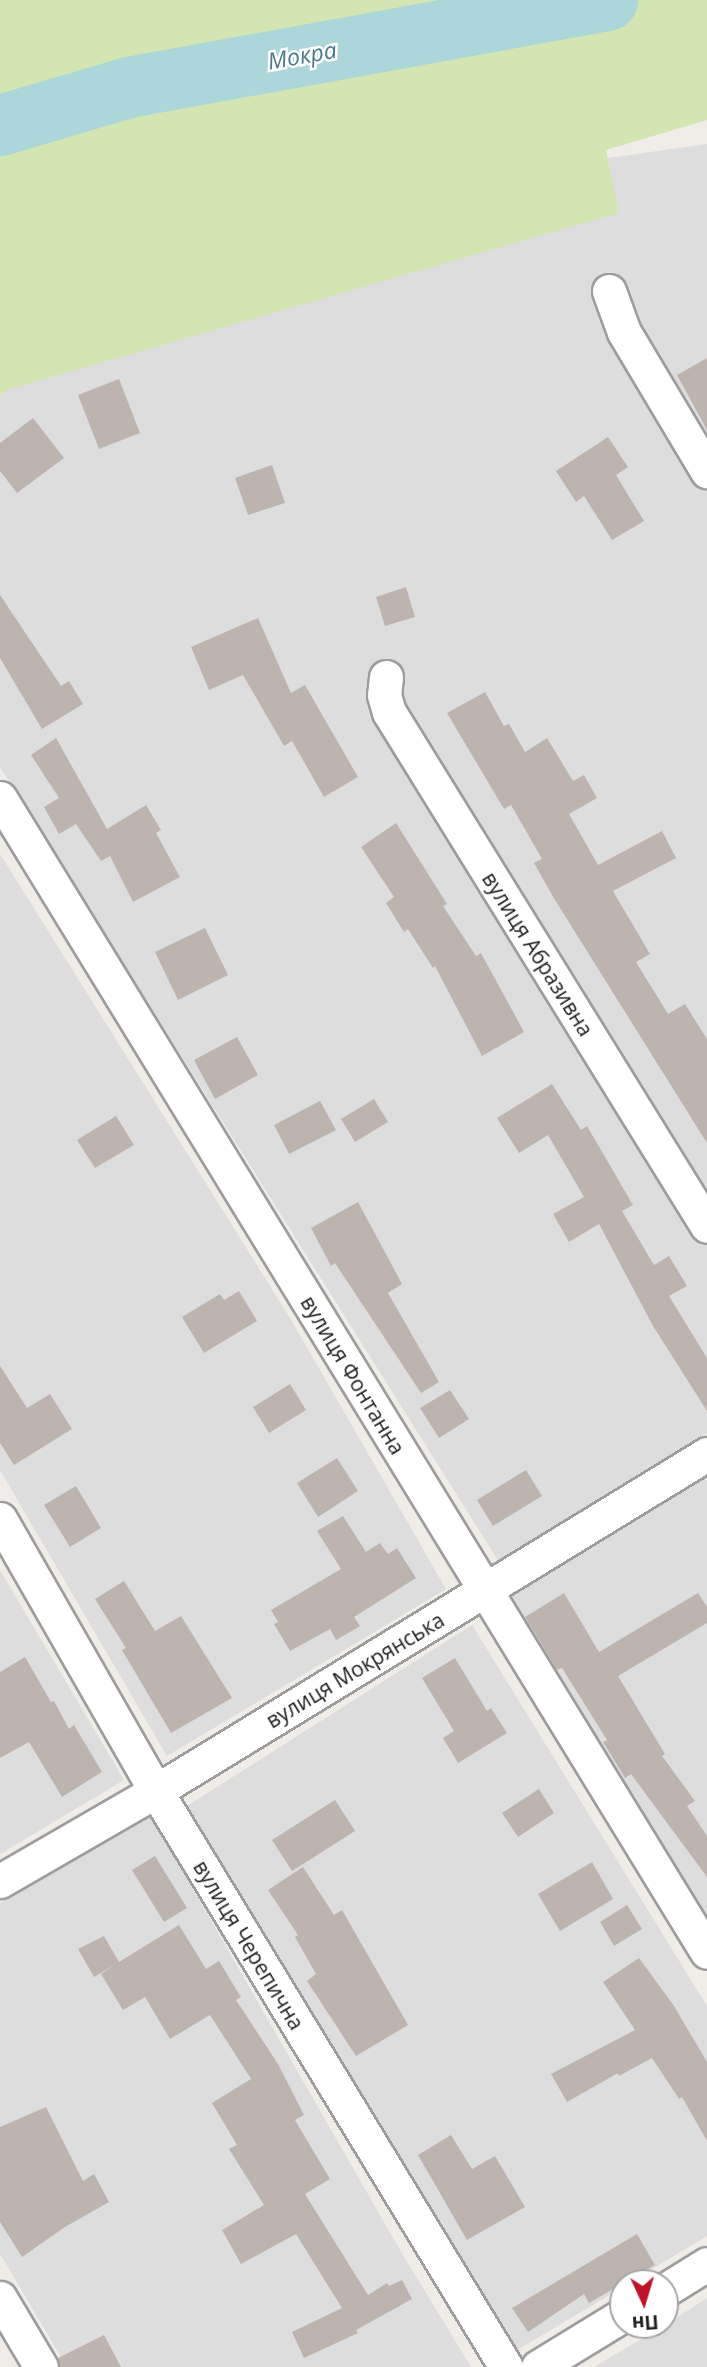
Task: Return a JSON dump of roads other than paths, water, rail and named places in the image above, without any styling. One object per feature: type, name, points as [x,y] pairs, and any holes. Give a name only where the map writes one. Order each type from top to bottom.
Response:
[{"type":"street","points":[[610,291],[624,332],[707,471]]},
{"type":"street","name":"вулиця Абразивна","points":[[386,677],[384,695],[389,712],[707,1226]]},
{"type":"street","name":"вулиця Фонтанна","points":[[0,798],[707,1952]]},
{"type":"street","name":"вулиця Мокрянська","points":[[0,1881],[156,1791],[707,1454]]},
{"type":"street","name":"вулиця Черепична","points":[[0,1519],[156,1791],[506,2367]]},
{"type":"street","points":[[679,2281],[707,2264]]},
{"type":"street","points":[[0,2298],[41,2367]]},
{"type":"street","points":[[538,2367],[609,2324]]},
{"type":"waterway","name":"Мокра","points":[[0,125],[128,87],[607,0]]}]
